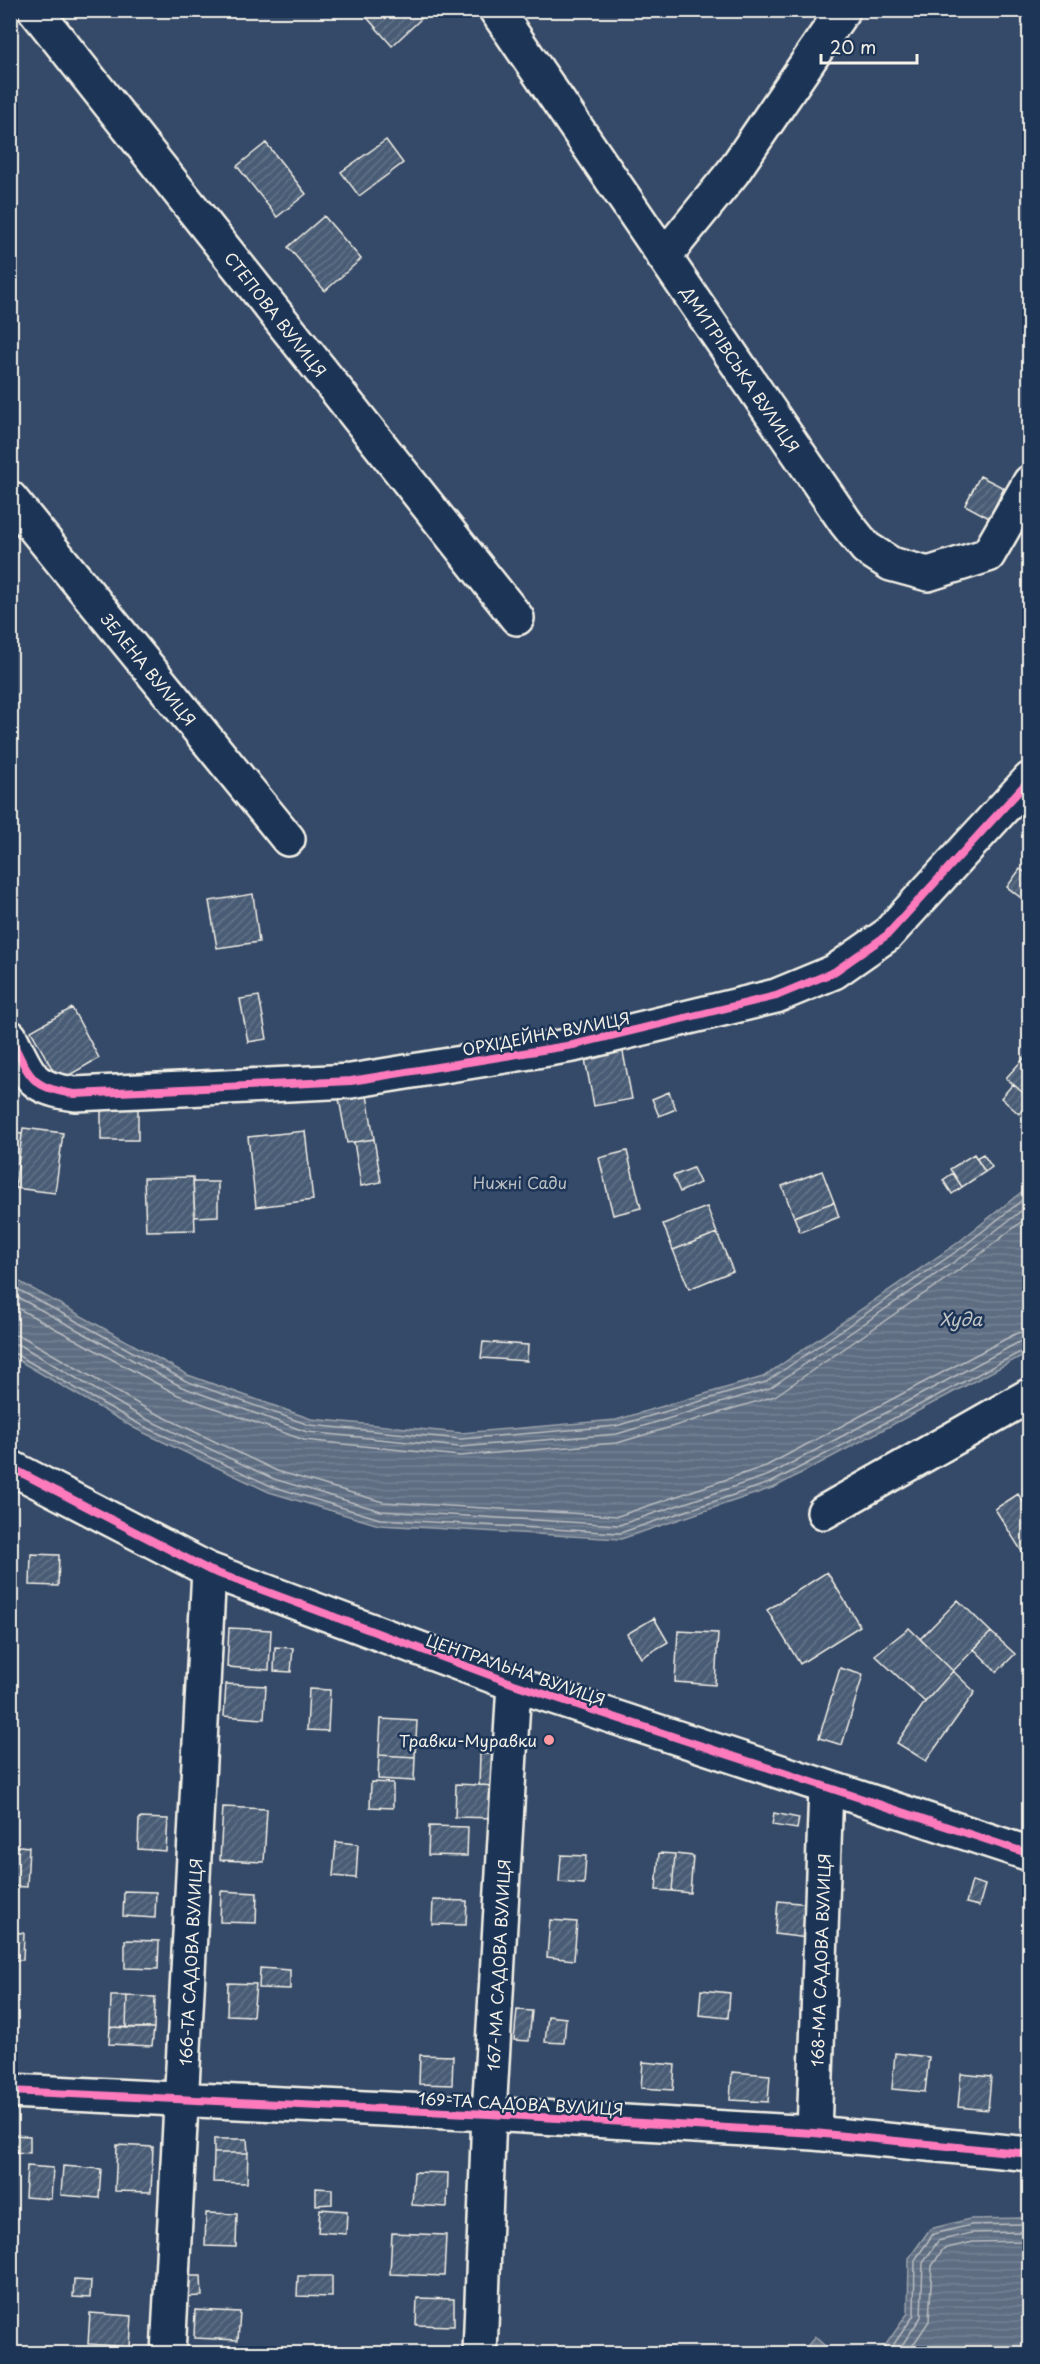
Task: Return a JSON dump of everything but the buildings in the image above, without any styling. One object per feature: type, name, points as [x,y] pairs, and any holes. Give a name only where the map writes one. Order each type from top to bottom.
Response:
[{"type":"street","name":"СТЕПОВА ВУЛИЦЯ","points":[[35,10],[517,618]]},
{"type":"street","name":"ДМИТРІВСЬКА ВУЛИЦЯ","points":[[496,10],[846,523],[866,548],[891,564],[928,574],[988,555],[1029,482]]},
{"type":"street","points":[[664,257],[734,171],[843,10]]},
{"type":"street","name":"ЗЕЛЕНА ВУЛИЦЯ","points":[[10,498],[288,839]]},
{"type":"street","name":"ОРХІДЕЙНА ВУЛИЦЯ","points":[[10,1037],[32,1080],[51,1091],[75,1094],[351,1081],[573,1045],[776,996],[834,972],[887,935],[1029,779]]},
{"type":"street","points":[[824,1512],[1029,1395]]},
{"type":"street","name":"ЦЕНТРАЛЬНА ВУЛИЦЯ","points":[[10,1467],[209,1570],[514,1684],[1029,1854]]},
{"type":"street","name":"166-ТА САДОВА ВУЛИЦЯ","points":[[168,2354],[209,1570]]},
{"type":"street","name":"167-МА САДОВА ВУЛИЦЯ","points":[[480,2354],[489,2114],[514,1684]]},
{"type":"street","name":"168-МА САДОВА ВУЛИЦЯ","points":[[814,2133],[826,1787]]},
{"type":"street","name":"169-ТА САДОВА ВУЛИЦЯ","points":[[10,2091],[489,2114],[814,2133],[1029,2154]]},
{"type":"green space","name":"Нижні Сади","points":[[11,11],[1029,11],[1029,2353],[11,2353]]},
{"type":"water","name":"Худа","points":[[1029,1186],[1029,1352],[775,1487],[621,1539],[379,1525],[269,1492],[136,1429],[11,1356],[11,1277],[188,1375],[311,1419],[461,1433],[616,1420],[763,1377],[956,1244]]},
{"type":"water","points":[[1029,2218],[1029,2353],[880,2353],[908,2313],[909,2258],[930,2229],[970,2219]]},
{"type":"water","points":[[815,2337],[833,2353],[801,2353]]},
{"type":"cycle path","points":[[10,1037],[27,1071],[39,1084],[75,1094],[351,1081],[573,1045],[776,996],[834,972],[887,935],[1030,779]]},
{"type":"cycle path","points":[[10,1467],[209,1570],[514,1684],[1030,1854]]},
{"type":"cycle path","points":[[10,2091],[489,2114],[814,2133],[1030,2154]]},
{"type":"place","name":"Травки-Муравки","points":[[549,1740]]}]
